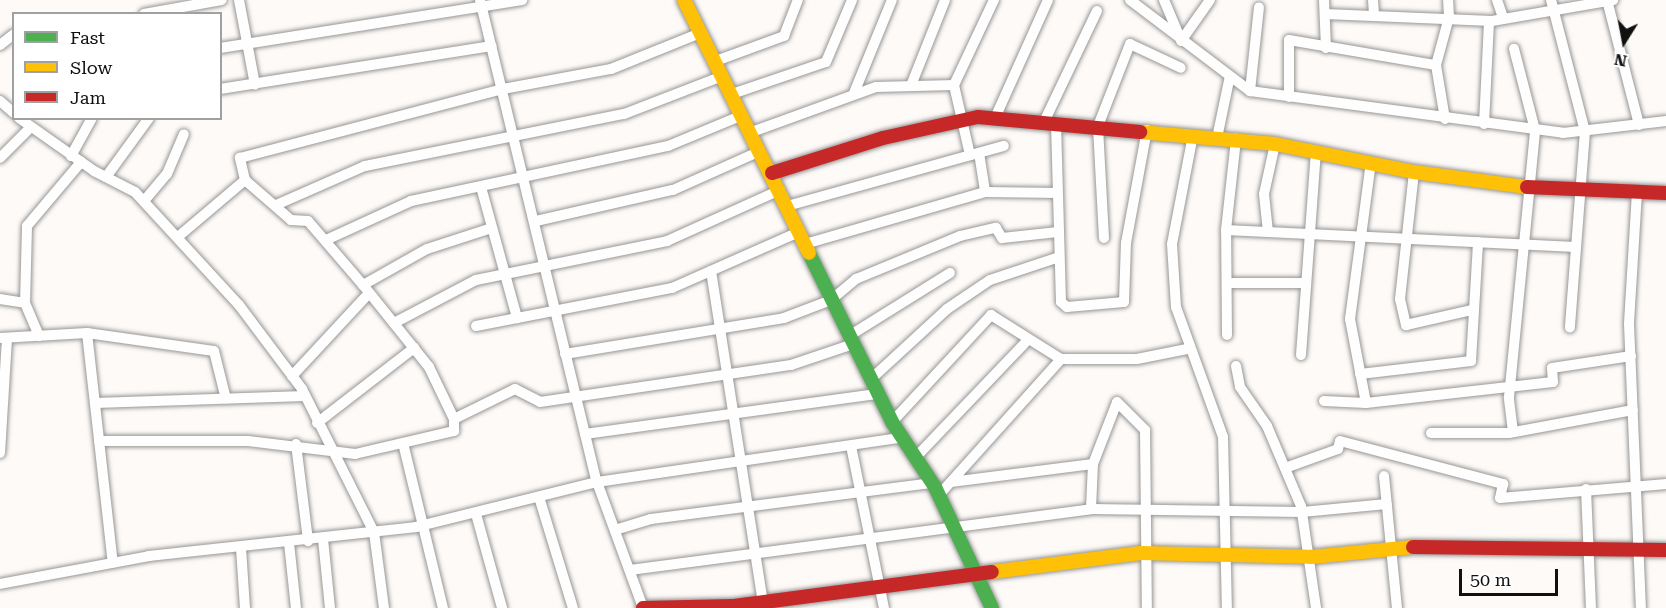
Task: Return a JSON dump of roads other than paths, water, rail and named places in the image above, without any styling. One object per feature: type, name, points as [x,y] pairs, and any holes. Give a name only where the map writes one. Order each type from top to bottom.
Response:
[{"type":"street","points":[[155,12],[222,0]]},
{"type":"street","points":[[239,0],[255,86]]},
{"type":"street","points":[[222,48],[481,2],[522,0]]},
{"type":"street","points":[[684,0],[729,95],[772,173],[831,300],[900,438],[936,489],[992,608]]},
{"type":"street","points":[[713,62],[784,36],[798,0]]},
{"type":"street","points":[[729,95],[826,62],[852,0]]},
{"type":"street","points":[[854,93],[892,0]]},
{"type":"street","points":[[912,83],[945,0]]},
{"type":"street","points":[[985,192],[962,120],[954,85],[994,0]]},
{"type":"street","points":[[995,118],[1048,0]]},
{"type":"street","points":[[1130,0],[1250,91],[1535,130],[1585,131],[1666,122]]},
{"type":"street","points":[[1164,0],[1181,40]]},
{"type":"street","points":[[1181,40],[1210,0]]},
{"type":"street","points":[[1324,0],[1326,48]]},
{"type":"street","points":[[1373,0],[1374,16]]},
{"type":"street","points":[[1444,119],[1436,65],[1449,17],[1448,0]]},
{"type":"street","points":[[1497,0],[1503,17]]},
{"type":"street","points":[[1325,15],[1449,17],[1489,21],[1552,5],[1609,0],[1639,124]]},
{"type":"street","points":[[481,2],[548,264],[565,354],[578,396],[597,482],[643,608],[763,604],[1146,554],[1311,557],[1438,545],[1666,550]]},
{"type":"street","points":[[1552,5],[1585,131],[1578,192],[1570,327]]},
{"type":"street","points":[[1250,91],[1259,7]]},
{"type":"street","points":[[1097,11],[1050,122],[1058,193],[1060,302],[1067,307],[1124,302],[1126,243],[1147,130]]},
{"type":"street","points":[[1484,124],[1489,21]]},
{"type":"street","points":[[99,441],[296,444],[328,447],[355,454],[454,431],[454,419],[414,348],[308,221],[291,220],[245,180],[240,158],[503,89],[610,69],[700,33]]},
{"type":"street","points":[[0,45],[12,36]]},
{"type":"street","points":[[1289,97],[1289,40],[1436,65]]},
{"type":"street","points":[[1104,238],[1098,126],[1130,44],[1180,68]]},
{"type":"street","points":[[222,89],[255,86],[492,46]]},
{"type":"street","points":[[1513,432],[1510,386],[1535,130],[1514,49]]},
{"type":"street","points":[[1217,138],[1230,76]]},
{"type":"street","points":[[276,205],[365,166],[515,133],[624,114],[720,77]]},
{"type":"street","points":[[749,133],[854,93],[912,83],[954,85]]},
{"type":"street","points":[[0,101],[12,111]]},
{"type":"street","points":[[326,240],[411,201],[481,188],[668,146],[740,116]]},
{"type":"street","points":[[772,173],[962,120],[995,118],[1147,130],[1275,144],[1414,172],[1528,187],[1578,192],[1666,193]]},
{"type":"street","points":[[22,120],[71,156],[144,201],[179,236],[292,376],[305,396],[328,447],[374,532],[384,608]]},
{"type":"street","points":[[71,156],[91,120]]},
{"type":"street","points":[[106,177],[147,120]]},
{"type":"street","points":[[0,158],[30,128]]},
{"type":"street","points":[[144,201],[167,174],[184,134]]},
{"type":"street","points":[[1193,135],[1172,244],[1176,307],[1187,349],[1223,437],[1227,608]]},
{"type":"street","points":[[1227,335],[1226,230],[1236,140]]},
{"type":"street","points":[[1268,232],[1264,195],[1275,144]]},
{"type":"street","points":[[787,206],[1004,146]]},
{"type":"street","points":[[536,221],[674,190],[760,151]]},
{"type":"street","points":[[1301,355],[1316,151]]},
{"type":"street","points":[[39,336],[25,303],[27,226],[81,162]]},
{"type":"street","points":[[1366,403],[1350,319],[1371,162]]},
{"type":"street","points":[[1414,172],[1400,299],[1406,325],[1472,310]]},
{"type":"street","points":[[179,236],[245,180]]},
{"type":"street","points":[[481,188],[517,318]]},
{"type":"street","points":[[394,323],[476,280],[667,241],[780,190]]},
{"type":"street","points":[[476,326],[672,288],[711,271],[802,238],[985,192],[1058,193]]},
{"type":"street","points":[[1637,192],[1630,356],[1641,608]]},
{"type":"street","points":[[292,376],[366,289],[427,249],[492,228]]},
{"type":"street","points":[[565,354],[784,318],[831,300],[856,279],[960,236],[996,228],[1002,238],[1058,232]]},
{"type":"street","points":[[1226,230],[1576,247]]},
{"type":"street","points":[[1360,374],[1471,361],[1472,310],[1478,242]]},
{"type":"street","points":[[871,379],[947,309],[990,280],[1059,257]]},
{"type":"street","points":[[711,271],[763,604]]},
{"type":"street","points":[[454,419],[515,389],[540,402],[791,365],[851,340],[950,273]]},
{"type":"street","points":[[1227,283],[1306,283]]},
{"type":"street","points":[[0,299],[25,303]]},
{"type":"street","points":[[892,422],[991,315],[1027,341],[1061,360],[1137,359],[1187,349]]},
{"type":"street","points":[[87,333],[112,563]]},
{"type":"street","points":[[0,453],[4,338],[87,333],[214,351],[226,399]]},
{"type":"street","points":[[915,458],[1027,341]]},
{"type":"street","points":[[317,423],[414,348]]},
{"type":"street","points":[[1324,402],[1366,403],[1553,382],[1552,368],[1630,356]]},
{"type":"street","points":[[951,482],[1061,360]]},
{"type":"street","points":[[1236,366],[1240,387],[1267,426],[1302,512],[1311,557],[1316,608]]},
{"type":"street","points":[[585,434],[878,394]]},
{"type":"street","points":[[94,404],[305,396]]},
{"type":"street","points":[[1091,509],[1093,464],[1117,402],[1145,430],[1147,608]]},
{"type":"street","points":[[1431,433],[1513,432],[1633,410]]},
{"type":"street","points":[[0,571],[0,584],[112,563],[308,541],[423,525],[476,514],[597,482],[741,464],[900,438]]},
{"type":"street","points":[[1285,468],[1338,449],[1340,441],[1503,484],[1500,498],[1636,484],[1666,484]]},
{"type":"street","points":[[403,443],[443,608]]},
{"type":"street","points":[[296,444],[308,541]]},
{"type":"street","points":[[851,446],[872,540],[884,608]]},
{"type":"street","points":[[615,530],[651,519],[861,492],[936,489],[951,482],[1093,464]]},
{"type":"street","points":[[1384,476],[1397,608]]},
{"type":"street","points":[[1586,489],[1591,608]]},
{"type":"street","points":[[539,497],[573,608]]},
{"type":"street","points":[[630,570],[956,530],[1091,509],[1302,512],[1387,504]]},
{"type":"street","points":[[476,514],[502,608]]},
{"type":"street","points":[[323,539],[330,608]]},
{"type":"street","points":[[289,543],[296,608]]},
{"type":"street","points":[[241,548],[244,608]]}]
